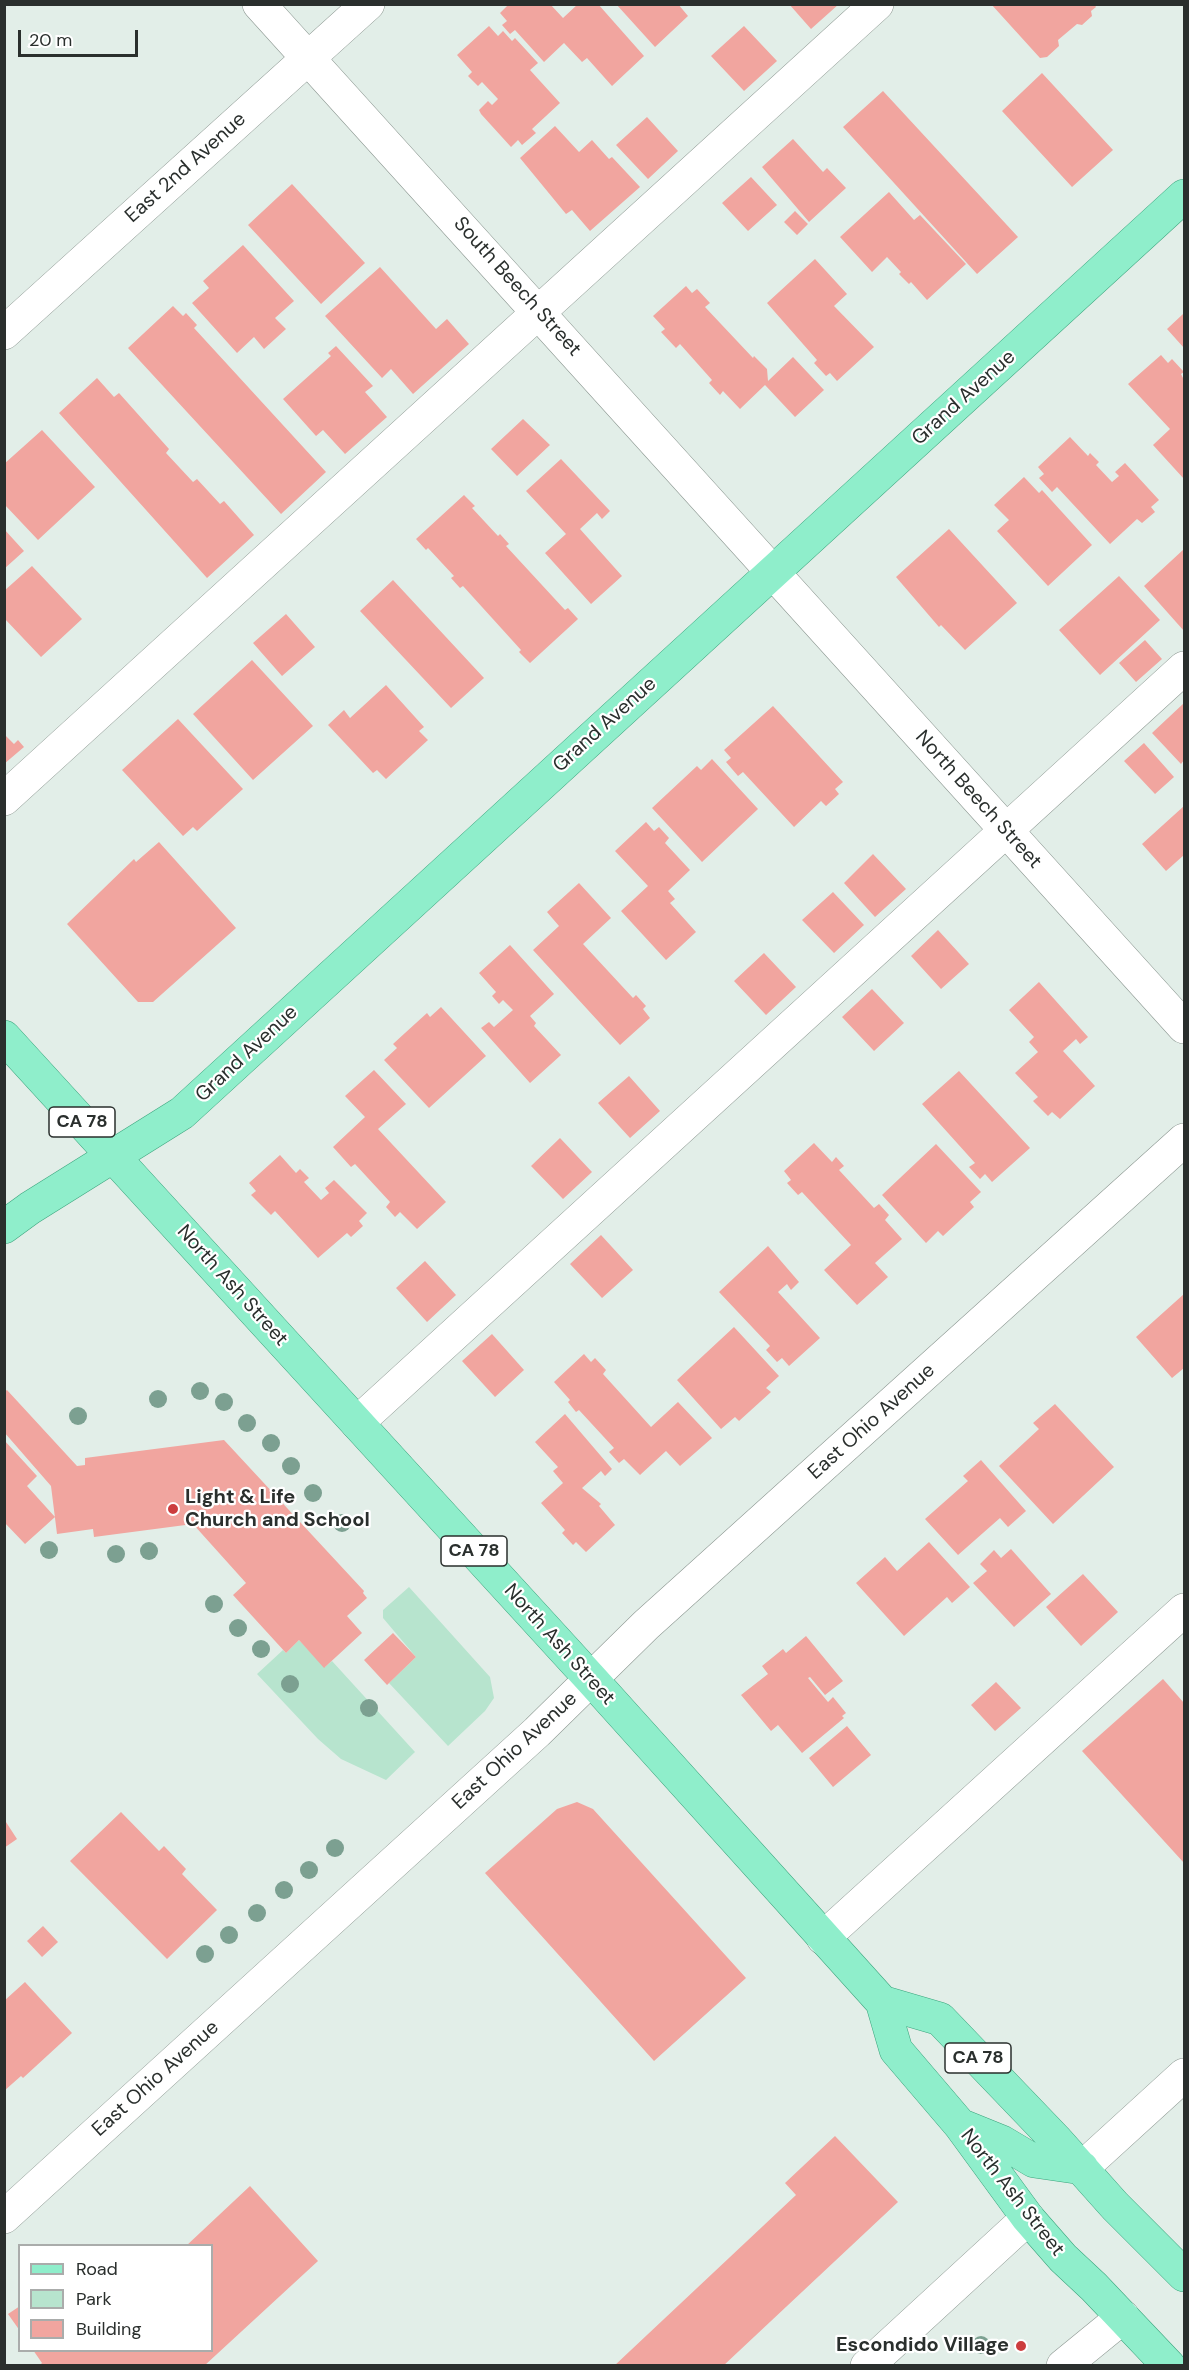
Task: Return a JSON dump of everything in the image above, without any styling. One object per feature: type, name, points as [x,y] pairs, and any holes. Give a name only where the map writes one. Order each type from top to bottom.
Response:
[{"type":"main road","name":"Grand Avenue","points":[[4,1227],[30,1208],[182,1113],[1185,196]]},
{"type":"main road","name":"CA 78","points":[[4,1037],[113,1156]]},
{"type":"main road","name":"North Ash Street","points":[[113,1156],[591,1679],[882,2002],[896,2050],[960,2125],[1028,2218],[1062,2258],[1169,2366]]},
{"type":"main road","name":"CA 78","points":[[882,2002],[940,2019],[1082,2168],[1115,2206],[1185,2275]]},
{"type":"main road","points":[[960,2125],[1002,2142],[1034,2161],[1082,2168]]},
{"type":"street","name":"South Beech Street","points":[[259,4],[773,571]]},
{"type":"street","name":"East 2nd Avenue","points":[[4,333],[368,4]]},
{"type":"street","points":[[4,799],[877,4]]},
{"type":"street","name":"North Beech Street","points":[[773,571],[1005,831],[1185,1027]]},
{"type":"street","points":[[357,1423],[1185,669]]},
{"type":"street","name":"East Ohio Avenue","points":[[4,2217],[537,1732],[655,1618],[1185,1140]]},
{"type":"street","points":[[823,1938],[1185,1610]]},
{"type":"street","points":[[1082,2168],[1185,2075]]},
{"type":"street","points":[[867,2366],[1028,2218]]},
{"type":"street","points":[[1063,2366],[1122,2317]]},
{"type":"green space","points":[[409,1587],[490,1677],[494,1698],[485,1711],[448,1746],[389,1683],[416,1657],[383,1618],[383,1610]]},
{"type":"green space","points":[[299,1640],[325,1667],[332,1661],[415,1752],[386,1780],[341,1759],[318,1739],[257,1674],[283,1650],[286,1653]]},
{"type":"building","points":[[509,4],[550,4],[563,18],[578,4],[598,4],[644,56],[612,86],[587,58],[582,62],[564,43],[544,62],[515,30],[510,34],[502,25],[507,21],[500,13]]},
{"type":"building","points":[[616,4],[678,4],[688,16],[655,47]]},
{"type":"building","points":[[789,4],[839,4],[811,29]]},
{"type":"building","points":[[991,4],[1094,4],[1096,7],[1091,11],[1092,16],[1082,25],[1077,24],[1058,40],[1059,46],[1047,57],[1040,58]]},
{"type":"building","points":[[489,26],[498,36],[503,31],[512,41],[515,38],[538,63],[530,70],[560,103],[532,129],[536,133],[522,145],[518,140],[511,147],[481,114],[479,110],[488,101],[492,105],[498,99],[482,82],[478,86],[468,76],[472,72],[457,55]]},
{"type":"building","points":[[744,26],[777,61],[744,91],[711,56]]},
{"type":"building","points":[[1042,73],[1113,150],[1072,187],[1002,111]]},
{"type":"building","points":[[883,91],[1018,237],[977,274],[843,127]]},
{"type":"building","points":[[647,117],[678,151],[648,179],[616,145]]},
{"type":"building","points":[[555,126],[579,152],[592,140],[609,159],[612,157],[640,187],[590,231],[572,210],[566,214],[520,158]]},
{"type":"building","points":[[793,139],[823,172],[827,168],[846,188],[809,222],[762,167]]},
{"type":"building","points":[[751,177],[777,205],[748,231],[722,203]]},
{"type":"building","points":[[292,184],[365,263],[321,304],[248,225]]},
{"type":"building","points":[[889,192],[914,220],[920,215],[966,264],[927,300],[911,282],[909,284],[899,274],[901,272],[887,257],[872,272],[840,237]]},
{"type":"building","points":[[795,211],[808,224],[797,235],[784,222]]},
{"type":"building","points":[[243,245],[294,301],[275,318],[286,329],[264,349],[254,337],[237,353],[192,303],[209,288],[203,281]]},
{"type":"building","points":[[815,259],[847,294],[834,306],[874,347],[837,381],[830,373],[826,376],[814,363],[817,360],[767,303]]},
{"type":"building","points":[[380,267],[436,329],[447,319],[469,344],[413,394],[391,369],[382,378],[325,316]]},
{"type":"building","points":[[686,286],[692,293],[697,289],[710,303],[705,307],[753,358],[754,356],[767,369],[768,381],[793,357],[824,390],[795,417],[765,385],[740,409],[723,391],[720,395],[709,383],[712,380],[680,344],[676,348],[661,332],[665,329],[653,316]]},
{"type":"building","points":[[173,306],[183,316],[186,313],[197,325],[194,328],[326,472],[281,514],[128,348]]},
{"type":"building","points":[[1183,314],[1184,316],[1184,348],[1167,329]]},
{"type":"building","points":[[336,346],[373,386],[365,392],[387,417],[345,454],[323,430],[316,436],[283,399],[331,356],[328,353]]},
{"type":"building","points":[[1161,355],[1168,363],[1172,359],[1184,372],[1181,374],[1184,380],[1184,479],[1153,445],[1170,429],[1128,384]]},
{"type":"building","points":[[97,378],[114,397],[119,393],[169,449],[166,453],[193,482],[197,479],[220,504],[224,501],[254,535],[207,578],[59,413]]},
{"type":"building","points":[[523,419],[550,445],[517,476],[491,449]]},
{"type":"building","points":[[42,430],[95,487],[38,540],[4,504],[4,464]]},
{"type":"building","points":[[1070,437],[1088,456],[1090,453],[1099,462],[1096,465],[1112,482],[1119,476],[1115,472],[1125,463],[1159,500],[1151,507],[1155,512],[1142,523],[1137,519],[1110,544],[1057,487],[1052,492],[1039,478],[1044,474],[1038,467]]},
{"type":"building","points":[[561,459],[610,511],[602,519],[597,513],[580,529],[622,576],[591,604],[545,553],[566,534],[526,491]]},
{"type":"building","points":[[1024,477],[1039,493],[1042,490],[1092,545],[1048,586],[997,531],[1009,520],[994,505]]},
{"type":"building","points":[[464,495],[475,506],[472,508],[498,536],[500,534],[509,544],[506,546],[565,610],[568,608],[578,619],[530,663],[463,586],[460,588],[451,578],[454,576],[428,548],[426,550],[416,539]]},
{"type":"building","points":[[4,529],[24,551],[4,569]]},
{"type":"building","points":[[949,529],[1017,603],[965,650],[941,625],[939,627],[896,577]]},
{"type":"building","points":[[1184,549],[1184,631],[1144,586]]},
{"type":"building","points":[[32,566],[82,619],[41,657],[4,618],[4,591]]},
{"type":"building","points":[[1119,576],[1160,620],[1100,675],[1059,630]]},
{"type":"building","points":[[393,580],[484,678],[451,708],[360,611]]},
{"type":"building","points":[[286,614],[315,647],[282,676],[253,643]]},
{"type":"building","points":[[1145,640],[1162,659],[1136,682],[1119,663]]},
{"type":"building","points":[[252,660],[313,726],[253,780],[193,714]]},
{"type":"building","points":[[386,685],[424,727],[419,731],[428,740],[386,779],[377,770],[373,773],[328,725],[344,710],[350,718]]},
{"type":"building","points":[[1184,703],[1184,760],[1181,764],[1152,733]]},
{"type":"building","points":[[773,706],[843,782],[835,789],[839,794],[826,806],[821,801],[794,827],[743,772],[738,776],[726,762],[731,758],[724,750]]},
{"type":"building","points":[[178,719],[243,789],[197,831],[193,827],[183,836],[122,770]]},
{"type":"building","points":[[4,734],[14,744],[18,740],[24,747],[4,764]]},
{"type":"building","points":[[1144,743],[1174,777],[1155,794],[1124,761]]},
{"type":"building","points":[[712,759],[758,809],[702,862],[652,808],[697,766],[701,770]]},
{"type":"building","points":[[1184,806],[1184,855],[1166,871],[1142,844]]},
{"type":"building","points":[[646,822],[654,831],[659,827],[669,838],[665,843],[690,870],[668,891],[675,899],[670,903],[696,932],[666,960],[621,911],[648,886],[615,851]]},
{"type":"building","points":[[159,842],[236,928],[153,1002],[138,1002],[67,924],[134,859],[136,862]]},
{"type":"building","points":[[873,854],[906,889],[875,917],[844,883]]},
{"type":"building","points":[[579,883],[611,918],[583,944],[633,998],[636,995],[646,1006],[643,1009],[650,1018],[620,1045],[533,950],[559,926],[547,912]]},
{"type":"building","points":[[833,892],[864,925],[834,953],[802,920]]},
{"type":"building","points":[[938,930],[969,964],[941,989],[911,956]]},
{"type":"building","points":[[510,945],[554,994],[530,1016],[536,1023],[534,1026],[561,1055],[530,1083],[481,1028],[489,1022],[494,1027],[513,1010],[503,1000],[499,1004],[492,996],[496,992],[479,973]]},
{"type":"building","points":[[764,953],[796,987],[766,1015],[734,981]]},
{"type":"building","points":[[1039,982],[1088,1037],[1080,1044],[1076,1039],[1063,1051],[1095,1086],[1060,1119],[1052,1112],[1048,1116],[1033,1101],[1038,1097],[1015,1073],[1038,1052],[1029,1042],[1034,1037],[1009,1010]]},
{"type":"building","points":[[872,989],[904,1023],[874,1051],[842,1017]]},
{"type":"building","points":[[441,1007],[486,1056],[429,1108],[384,1060],[397,1048],[393,1044],[427,1013],[430,1017]]},
{"type":"building","points":[[374,1070],[406,1104],[378,1129],[446,1202],[417,1229],[400,1212],[395,1217],[386,1207],[390,1202],[355,1164],[351,1167],[333,1147],[365,1117],[345,1096]]},
{"type":"building","points":[[959,1071],[1030,1148],[992,1182],[985,1174],[980,1179],[969,1167],[975,1163],[922,1104]]},
{"type":"building","points":[[629,1076],[660,1111],[630,1138],[598,1103]]},
{"type":"building","points":[[560,1138],[592,1172],[563,1199],[531,1166]]},
{"type":"building","points":[[814,1143],[832,1162],[836,1157],[844,1166],[839,1170],[874,1208],[879,1204],[889,1215],[885,1220],[902,1239],[875,1263],[888,1277],[857,1305],[824,1270],[851,1245],[802,1192],[798,1195],[787,1183],[791,1180],[784,1171]]},
{"type":"building","points":[[936,1144],[981,1192],[970,1202],[974,1207],[943,1236],[938,1231],[926,1243],[882,1195]]},
{"type":"building","points":[[280,1155],[296,1173],[300,1169],[309,1178],[304,1182],[321,1200],[329,1193],[325,1188],[334,1180],[367,1213],[359,1221],[363,1226],[351,1237],[347,1233],[318,1258],[275,1211],[271,1215],[251,1195],[256,1191],[249,1183]]},
{"type":"building","points":[[601,1235],[633,1270],[602,1298],[570,1264]]},
{"type":"building","points":[[768,1246],[799,1282],[791,1290],[787,1284],[778,1292],[820,1338],[789,1366],[782,1358],[777,1362],[766,1350],[770,1346],[719,1292]]},
{"type":"building","points":[[425,1261],[456,1295],[427,1322],[396,1288]]},
{"type":"building","points":[[1184,1294],[1184,1368],[1172,1378],[1136,1337]]},
{"type":"building","points":[[734,1327],[779,1376],[766,1388],[771,1392],[739,1421],[735,1417],[721,1429],[677,1380]]},
{"type":"building","points":[[492,1334],[524,1370],[495,1397],[462,1361]]},
{"type":"building","points":[[584,1354],[591,1362],[595,1358],[606,1370],[603,1374],[651,1427],[678,1402],[712,1438],[680,1466],[666,1451],[640,1475],[624,1459],[619,1463],[609,1452],[614,1448],[579,1410],[576,1412],[568,1402],[570,1400],[554,1382]]},
{"type":"building","points":[[7,1390],[77,1466],[85,1465],[85,1458],[224,1440],[364,1591],[367,1598],[347,1616],[362,1633],[324,1668],[299,1640],[286,1653],[233,1595],[246,1583],[193,1524],[94,1537],[93,1529],[57,1534],[51,1486],[4,1432],[4,1392]]},
{"type":"building","points":[[1055,1404],[1114,1467],[1053,1524],[999,1466],[1039,1429],[1033,1423]]},
{"type":"building","points":[[565,1414],[612,1469],[605,1476],[601,1471],[582,1488],[601,1504],[599,1506],[615,1525],[586,1552],[576,1542],[573,1545],[562,1533],[565,1530],[541,1503],[563,1483],[553,1471],[558,1467],[535,1442]]},
{"type":"building","points":[[4,1440],[37,1476],[27,1486],[55,1517],[25,1544],[4,1522]]},
{"type":"building","points":[[981,1460],[1026,1511],[1008,1527],[1000,1518],[958,1555],[925,1519],[968,1481],[963,1476]]},
{"type":"building","points":[[929,1542],[970,1587],[952,1603],[947,1597],[904,1636],[856,1583],[885,1557],[897,1571]]},
{"type":"building","points":[[1011,1549],[1051,1594],[1014,1627],[973,1583],[987,1571],[980,1564],[994,1550],[1001,1558]]},
{"type":"building","points":[[1083,1574],[1118,1612],[1081,1646],[1046,1607]]},
{"type":"building","points":[[393,1633],[416,1657],[387,1685],[364,1660]]},
{"type":"building","points":[[806,1636],[843,1681],[825,1695],[810,1677],[808,1678],[828,1702],[833,1697],[846,1713],[842,1716],[844,1718],[802,1753],[778,1725],[771,1731],[741,1695],[768,1674],[762,1666],[783,1649],[786,1653]]},
{"type":"building","points":[[1163,1679],[1184,1703],[1184,1863],[1082,1751]]},
{"type":"building","points":[[996,1682],[1021,1708],[995,1731],[971,1705]]},
{"type":"building","points":[[847,1726],[871,1755],[833,1787],[809,1758]]},
{"type":"building","points":[[577,1802],[593,1809],[746,1978],[654,2061],[485,1873],[557,1809]]},
{"type":"building","points":[[121,1812],[159,1851],[164,1846],[186,1869],[182,1874],[217,1910],[167,1959],[70,1861]]},
{"type":"building","points":[[4,1819],[17,1839],[4,1848]]},
{"type":"building","points":[[43,1926],[58,1942],[42,1957],[27,1941]]},
{"type":"building","points":[[25,1982],[72,2033],[23,2078],[21,2076],[4,2091],[4,2001]]},
{"type":"building","points":[[835,2136],[898,2202],[723,2366],[614,2366],[796,2195],[785,2183]]},
{"type":"building","points":[[250,2186],[318,2261],[204,2366],[39,2366],[42,2363],[34,2352],[213,2352],[213,2244],[188,2244]]},
{"type":"building","points":[[18,2307],[18,2328],[8,2314]]},
{"type":"place","name":"Light & Life Church and School","points":[[173,1509]]},
{"type":"place","name":"Escondido Village","points":[[1021,2346]]}]
